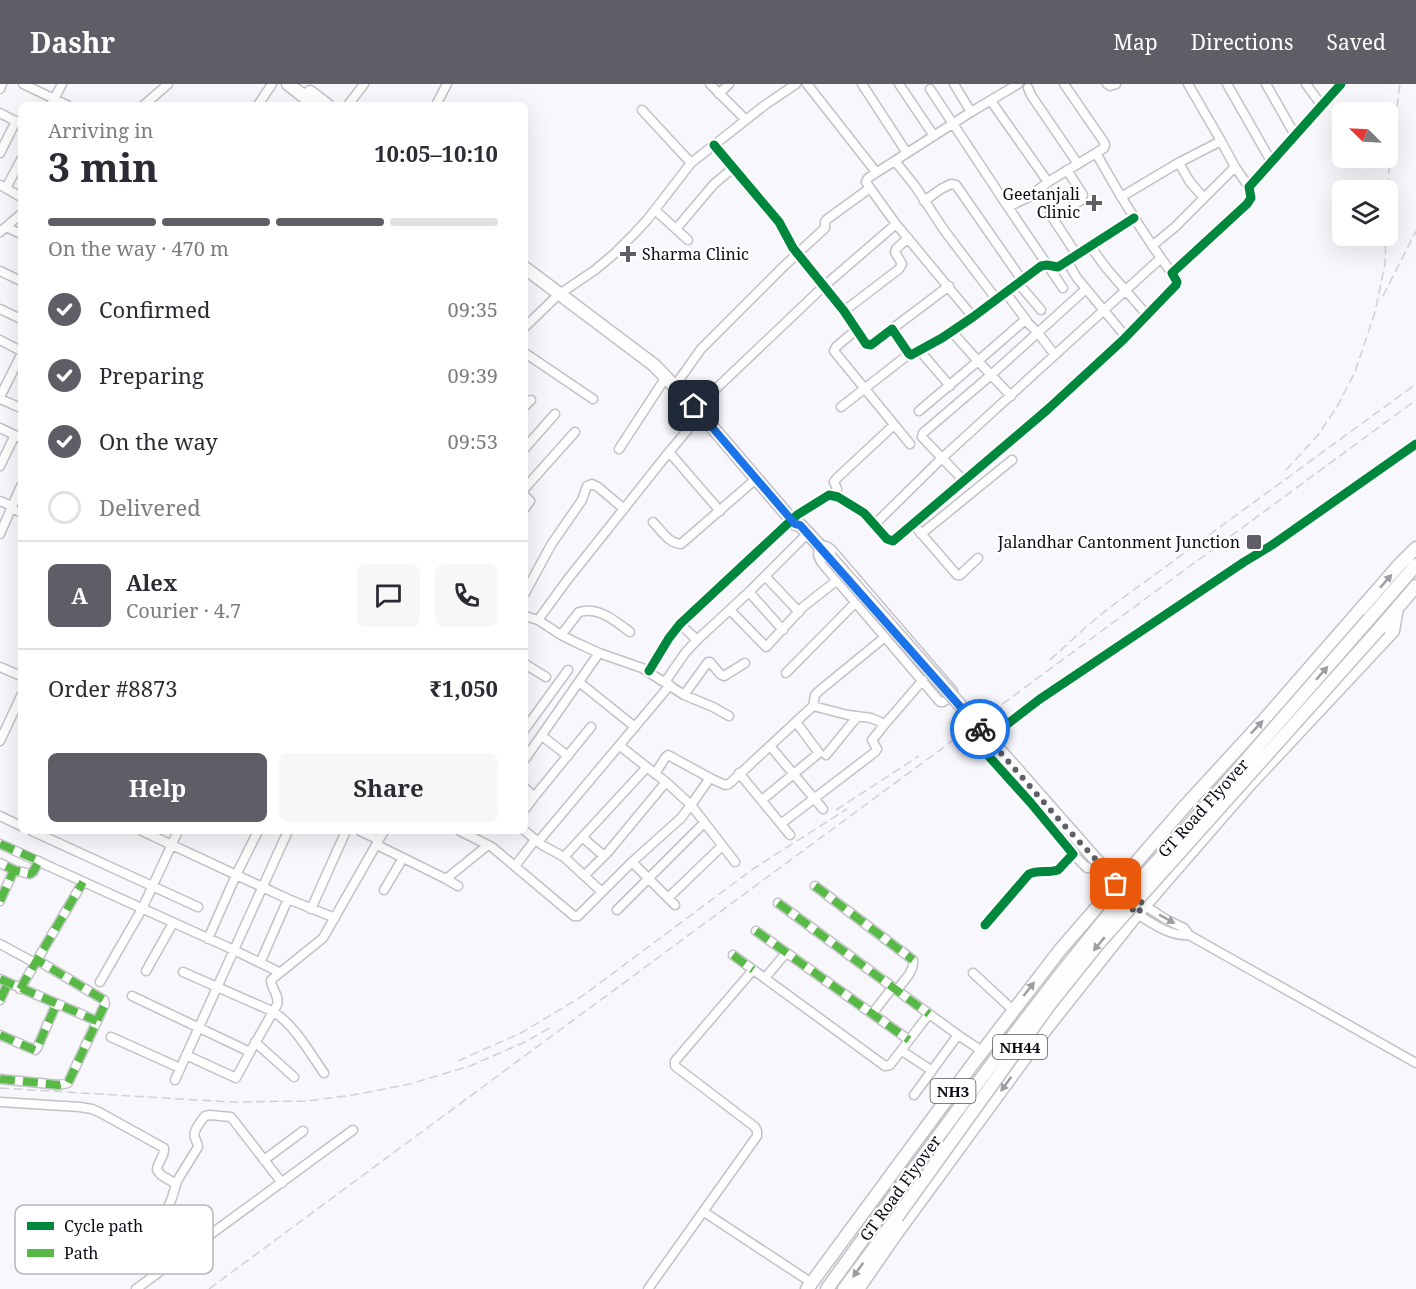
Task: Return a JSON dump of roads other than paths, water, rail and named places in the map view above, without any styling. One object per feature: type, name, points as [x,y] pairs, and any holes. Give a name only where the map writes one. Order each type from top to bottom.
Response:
[{"type":"highway","points":[[288,84],[311,102]]},
{"type":"highway","points":[[299,84],[323,102]]},
{"type":"highway","points":[[528,261],[562,292],[672,379],[701,409],[819,546],[1102,865],[1112,888],[1141,909],[1248,786],[1393,631],[1397,608]]},
{"type":"highway","points":[[528,270],[562,292]]},
{"type":"highway","points":[[701,409],[757,478],[799,523]]},
{"type":"highway","points":[[1112,888],[1416,548]]},
{"type":"highway","name":"GT Road Flyover","points":[[848,1260],[1006,1045],[1112,910],[1179,837],[1416,565]]},
{"type":"highway","name":"NH44","points":[[1397,608],[1416,586]]},
{"type":"highway","name":"GT Road Flyover","points":[[844,1289],[1050,1004],[1098,944],[1397,608]]},
{"type":"highway","points":[[1102,865],[1124,866],[1138,858]]},
{"type":"highway","points":[[1138,858],[1142,867],[1152,876],[1162,879],[1171,875]]},
{"type":"highway","name":"NH3","points":[[810,1286],[1013,1010],[1112,888]]},
{"type":"highway","name":"NH3","points":[[858,1289],[1046,1029],[1141,909]]},
{"type":"highway","points":[[1089,916],[1101,915],[1113,921],[1118,929],[1118,938]]},
{"type":"highway","points":[[848,1260],[859,1218]]},
{"type":"highway","name":"NH44","points":[[827,1289],[848,1260]]},
{"type":"street","points":[[0,89],[2,84]]},
{"type":"street","points":[[23,84],[53,102],[63,84]]},
{"type":"street","points":[[147,102],[168,84]]},
{"type":"street","points":[[260,102],[272,84]]},
{"type":"street","points":[[350,102],[364,84]]},
{"type":"street","points":[[438,102],[447,84]]},
{"type":"street","points":[[710,84],[746,120]]},
{"type":"street","points":[[719,94],[729,84]]},
{"type":"street","points":[[528,324],[562,292],[596,270],[614,254],[641,227],[691,163],[796,84]]},
{"type":"street","points":[[807,84],[876,172]]},
{"type":"street","points":[[862,84],[908,153]]},
{"type":"street","points":[[899,84],[934,136]]},
{"type":"street","points":[[954,84],[971,112]]},
{"type":"street","points":[[973,317],[896,224],[866,181],[876,172],[991,101],[1007,87],[1023,85],[1033,88],[1038,84]]},
{"type":"street","points":[[1008,207],[1029,197],[1048,182],[1104,148],[1104,142],[1064,84]]},
{"type":"street","points":[[1107,84],[1112,86],[1116,84]]},
{"type":"street","points":[[1172,273],[1251,198],[1249,187],[1235,167],[1189,84]]},
{"type":"street","points":[[1227,84],[1271,161]]},
{"type":"street","points":[[1266,84],[1295,135]]},
{"type":"street","points":[[1306,84],[1322,106]]},
{"type":"street","points":[[1249,187],[1341,84]]},
{"type":"street","points":[[1023,85],[1078,164]]},
{"type":"street","points":[[930,89],[1063,288]]},
{"type":"street","points":[[991,101],[1048,182]]},
{"type":"street","points":[[642,110],[691,163]]},
{"type":"street","points":[[0,113],[18,122]]},
{"type":"street","points":[[0,153],[18,124]]},
{"type":"street","points":[[1121,197],[1221,141]]},
{"type":"street","points":[[714,145],[779,222],[793,248],[844,311],[866,344],[869,345],[892,329],[949,286]]},
{"type":"street","points":[[648,671],[680,624],[799,523],[827,496],[834,495],[864,513],[887,539],[892,541],[1047,410],[1126,337],[1176,285],[1177,282],[1172,273],[1134,218],[1096,153]]},
{"type":"street","points":[[895,161],[997,300]]},
{"type":"street","points":[[1179,163],[1190,182],[1204,198]]},
{"type":"street","points":[[18,164],[3,187],[18,195]]},
{"type":"street","points":[[1152,246],[1175,227],[1235,167]]},
{"type":"street","points":[[676,229],[714,184],[733,168]]},
{"type":"street","points":[[1067,170],[1083,195],[1080,201],[1073,205]]},
{"type":"street","points":[[924,201],[951,184],[956,185],[1041,310]]},
{"type":"street","points":[[619,448],[672,379],[825,228],[826,219],[870,188]]},
{"type":"street","points":[[655,210],[688,240]]},
{"type":"street","points":[[1050,214],[1077,255]]},
{"type":"street","points":[[0,219],[5,227],[18,216]]},
{"type":"street","points":[[841,407],[909,354],[913,355],[952,332],[1041,266],[1058,267],[1134,218]]},
{"type":"street","points":[[538,620],[701,409],[824,286],[896,224]]},
{"type":"street","points":[[844,311],[899,269],[902,264],[895,252],[908,238]]},
{"type":"street","points":[[1090,246],[1147,315]]},
{"type":"street","points":[[874,524],[942,458],[1161,258]]},
{"type":"street","points":[[1067,261],[1077,278],[1126,337]]},
{"type":"street","points":[[0,271],[18,279]]},
{"type":"street","points":[[964,481],[923,438],[923,433],[1086,289]]},
{"type":"street","points":[[1006,293],[1055,355]]},
{"type":"street","points":[[0,309],[18,318]]},
{"type":"street","points":[[919,411],[1024,321],[1027,321]]},
{"type":"street","points":[[856,329],[834,351],[910,444]]},
{"type":"street","points":[[892,329],[909,354]]},
{"type":"street","points":[[952,332],[1011,396]]},
{"type":"street","points":[[0,339],[18,349]]},
{"type":"street","points":[[920,351],[950,386]]},
{"type":"street","points":[[528,355],[593,399]]},
{"type":"street","points":[[18,367],[0,398],[18,407]]},
{"type":"street","points":[[528,445],[555,414]]},
{"type":"street","points":[[834,495],[837,489],[834,482],[837,478],[894,425]]},
{"type":"street","points":[[0,428],[18,436],[0,466]]},
{"type":"street","points":[[528,485],[575,432]]},
{"type":"street","points":[[1102,865],[1087,868],[1073,854],[984,751],[982,746],[984,742],[1040,699],[1272,545],[1416,444]]},
{"type":"street","points":[[669,452],[720,511]]},
{"type":"street","points":[[921,534],[1012,460]]},
{"type":"street","points":[[653,522],[670,541],[681,544],[757,478]]},
{"type":"street","points":[[528,586],[550,545],[582,500],[587,486],[592,483],[624,509]]},
{"type":"street","points":[[0,534],[18,493]]},
{"type":"street","points":[[0,501],[18,510]]},
{"type":"street","points":[[938,503],[947,514]]},
{"type":"street","points":[[515,866],[620,746],[668,684],[685,653],[765,576],[799,523]]},
{"type":"street","points":[[913,524],[957,575],[960,575],[978,558]]},
{"type":"street","points":[[819,546],[831,549],[954,693],[941,702],[836,581],[819,559],[819,546]]},
{"type":"street","points":[[765,576],[799,612]]},
{"type":"street","points":[[730,610],[766,647],[799,612],[836,581]]},
{"type":"street","points":[[749,592],[783,630]]},
{"type":"street","points":[[786,673],[855,603]]},
{"type":"street","points":[[561,635],[575,615],[589,610],[607,616],[630,633]]},
{"type":"street","points":[[528,617],[599,652],[635,664],[684,695],[729,716]]},
{"type":"street","points":[[680,624],[698,640]]},
{"type":"street","points":[[655,774],[668,755],[727,785],[813,706],[815,695],[819,691],[885,637]]},
{"type":"street","points":[[528,755],[599,652]]},
{"type":"street","points":[[684,695],[706,663],[710,663],[724,676],[745,663]]},
{"type":"street","points":[[528,666],[546,676]]},
{"type":"street","points":[[0,667],[18,673]]},
{"type":"street","points":[[528,725],[568,670]]},
{"type":"street","points":[[782,823],[875,752],[877,749],[872,740],[922,680]]},
{"type":"street","points":[[579,682],[635,727]]},
{"type":"street","points":[[0,740],[18,703]]},
{"type":"street","points":[[813,706],[857,717],[871,718],[885,724]]},
{"type":"street","points":[[0,714],[11,718]]},
{"type":"street","points":[[826,755],[857,717]]},
{"type":"street","points":[[762,800],[819,753],[796,722]]},
{"type":"street","points":[[528,805],[591,727]]},
{"type":"street","points":[[542,736],[568,756]]},
{"type":"street","points":[[620,746],[692,805],[735,862]]},
{"type":"street","points":[[770,746],[823,809]]},
{"type":"street","points":[[564,857],[647,766]]},
{"type":"street","points":[[739,772],[790,835]]},
{"type":"street","points":[[466,834],[488,845],[574,916],[581,915],[602,892],[681,818],[710,778]]},
{"type":"street","points":[[585,875],[604,856],[666,782]]},
{"type":"street","points":[[528,791],[534,797]]},
{"type":"street","points":[[0,816],[18,825]]},
{"type":"street","points":[[617,910],[704,823]]},
{"type":"street","points":[[39,834],[198,907]]},
{"type":"street","points":[[149,834],[334,918]]},
{"type":"street","points":[[100,982],[142,909],[177,834]]},
{"type":"street","points":[[208,939],[255,834]]},
{"type":"street","points":[[175,1080],[287,834]]},
{"type":"street","points":[[312,909],[345,834]]},
{"type":"street","points":[[364,834],[403,858],[458,886]]},
{"type":"street","points":[[186,1055],[236,1078],[277,1005],[278,997],[271,982],[273,977],[320,941],[382,834]]},
{"type":"street","points":[[528,834],[564,857],[602,892]]},
{"type":"street","points":[[582,837],[604,856]]},
{"type":"street","points":[[0,844],[279,972]]},
{"type":"street","points":[[446,879],[488,845]]},
{"type":"street","points":[[668,898],[722,846]]},
{"type":"street","points":[[985,925],[1029,874],[1058,870],[1073,854]]},
{"type":"street","points":[[384,890],[403,858]]},
{"type":"street","points":[[0,863],[14,870],[32,874],[39,861]]},
{"type":"street","points":[[633,862],[675,905]]},
{"type":"street","points":[[0,901],[14,870]]},
{"type":"street","points":[[20,989],[83,882]]},
{"type":"street","points":[[815,886],[913,960],[913,968],[872,1014]]},
{"type":"street","points":[[260,963],[288,899]]},
{"type":"street","points":[[778,903],[982,1051]]},
{"type":"street","points":[[1141,909],[1184,928],[1190,935],[1416,1063]]},
{"type":"street","points":[[146,971],[173,923]]},
{"type":"street","points":[[756,931],[909,1040]]},
{"type":"street","points":[[0,944],[37,961],[105,1000],[68,1083],[59,1085],[0,1079]]},
{"type":"street","points":[[765,978],[786,953]]},
{"type":"street","points":[[733,956],[885,1066],[890,1065],[902,1051],[929,1014]]},
{"type":"street","points":[[648,1289],[757,1136],[758,1131],[755,1126],[676,1069],[675,1064],[675,1061],[753,970]]},
{"type":"street","points":[[183,972],[274,1012],[292,1029],[324,1073]]},
{"type":"street","points":[[973,973],[1013,1010]]},
{"type":"street","points":[[0,1000],[4,981],[97,1021]]},
{"type":"street","points":[[132,996],[249,1052]]},
{"type":"street","points":[[0,1035],[34,1050],[37,1048],[56,1005]]},
{"type":"street","points":[[914,1095],[958,1035]]},
{"type":"street","points":[[111,1037],[180,1068]]},
{"type":"street","points":[[255,1042],[294,1077]]},
{"type":"street","points":[[902,1051],[931,1070]]},
{"type":"street","points":[[0,1102],[80,1107],[99,1112],[164,1148],[157,1170],[176,1184]]},
{"type":"street","points":[[169,1205],[182,1171],[197,1150],[198,1143],[194,1135],[202,1119],[208,1115],[231,1117],[282,1183]]},
{"type":"street","points":[[213,1233],[353,1130]]},
{"type":"street","points":[[264,1160],[303,1131]]},
{"type":"street","points":[[704,1212],[810,1286]]},
{"type":"street","points":[[136,1289],[157,1274]]},
{"type":"railway","points":[[1389,180],[1400,84]]},
{"type":"railway","points":[[1383,296],[1416,231]]},
{"type":"railway","points":[[1286,470],[1318,435],[1338,405],[1355,372],[1375,312],[1385,264],[1386,246]]},
{"type":"railway","points":[[1050,660],[1109,608],[1416,384]]},
{"type":"railway","points":[[209,1289],[1416,400]]},
{"type":"railway","points":[[836,810],[919,756]]},
{"type":"railway","points":[[458,1061],[521,1033],[581,997],[753,869],[847,809]]},
{"type":"railway","points":[[0,1088],[230,1102],[307,1101],[410,1084],[470,1066],[525,1042],[553,1026]]},
{"type":"place","name":"Geetanjali Clinic","points":[[1094,203]]},
{"type":"place","name":"Sharma Clinic","points":[[628,254]]},
{"type":"place","name":"Jalandhar Cantonment Junction","points":[[1254,542]]}]
